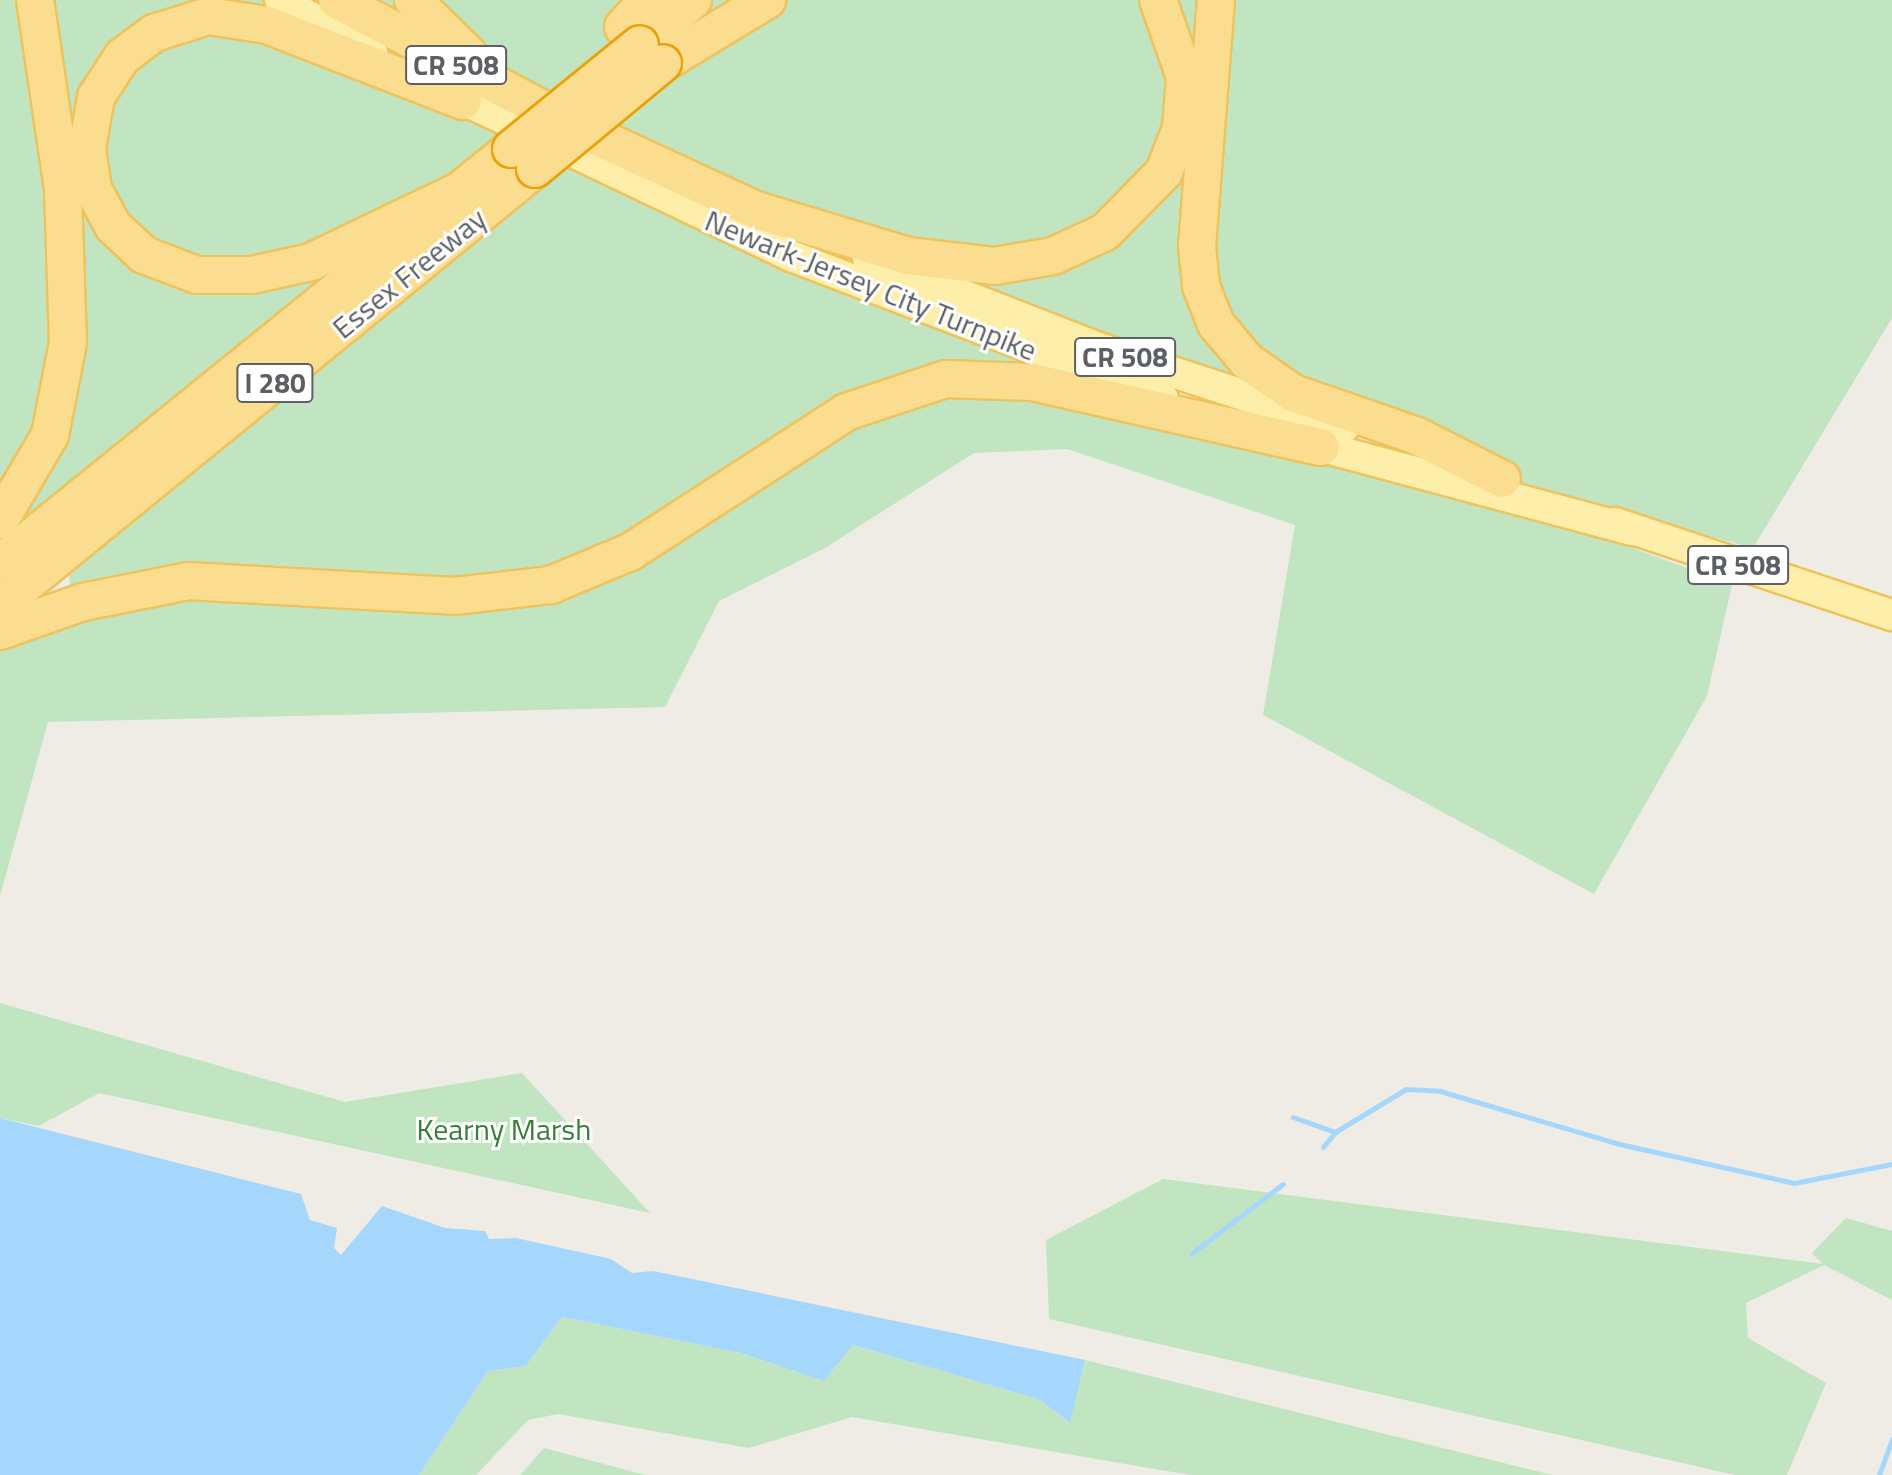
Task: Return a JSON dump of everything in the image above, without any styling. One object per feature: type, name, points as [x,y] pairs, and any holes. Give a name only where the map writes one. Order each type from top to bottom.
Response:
[{"type":"highway","points":[[0,520],[50,435],[68,342],[63,189],[35,0]]},
{"type":"highway","name":"Newark-Jersey City Turnpike","points":[[337,0],[576,127],[756,210]]},
{"type":"highway","points":[[413,0],[458,47],[576,127]]},
{"type":"highway","points":[[647,0],[642,45],[767,0]]},
{"type":"highway","name":"Essex Freeway","points":[[0,605],[472,201],[693,0]]},
{"type":"highway","name":"Essex Freeway","points":[[0,563],[472,201],[511,149],[642,45],[743,0]]},
{"type":"highway","points":[[756,210],[908,256],[971,266],[1035,261],[1105,232],[1156,185],[1181,128],[1183,60],[1158,0]]},
{"type":"highway","points":[[1216,0],[1197,245],[1201,286],[1216,324],[1247,361],[1293,393],[1417,436],[1502,479]]},
{"type":"highway","points":[[463,101],[267,25],[208,16],[154,33],[122,57],[96,97],[87,149],[93,189],[113,226],[144,255],[197,275],[252,275],[311,262],[472,201]]},
{"type":"highway","points":[[0,631],[83,602],[198,580],[454,596],[551,585],[630,552],[846,412],[946,379],[1032,382],[1321,447]]},
{"type":"main road","name":"Newark-Jersey City Turnpike","points":[[280,0],[463,101],[884,295],[1321,447],[1633,530]]},
{"type":"main road","name":"Newark-Jersey City Turnpike","points":[[756,210],[1102,349],[1502,479],[1633,530],[1892,615]]},
{"type":"green space","points":[[0,0],[280,0],[417,77],[1021,347],[1013,379],[1499,498],[1732,585],[1707,696],[1594,894],[1263,715],[1295,525],[1067,449],[974,453],[825,548],[719,601],[665,707],[48,722],[0,896],[0,631],[72,605],[67,553],[0,536]]},
{"type":"green space","points":[[337,0],[1892,0],[1892,318],[1753,548],[1502,479],[1102,349]]},
{"type":"green space","name":"Kearny Marsh","points":[[0,1003],[345,1102],[522,1073],[650,1213],[99,1093],[39,1126],[0,1118]]},
{"type":"green space","points":[[1163,1179],[1823,1264],[1812,1253],[1846,1218],[1892,1231],[1892,1300],[1824,1265],[1746,1303],[1748,1338],[1826,1383],[1787,1475],[1735,1475],[1049,1319],[1046,1240]]},
{"type":"green space","points":[[562,1317],[741,1353],[824,1381],[853,1345],[1038,1399],[1069,1423],[1085,1360],[1552,1475],[1190,1475],[852,1417],[749,1448],[558,1414],[528,1420],[476,1475],[419,1475],[488,1371],[526,1366]]},
{"type":"green space","points":[[544,1448],[645,1475],[520,1475]]},
{"type":"water","points":[[0,1118],[301,1194],[310,1220],[337,1228],[334,1248],[341,1255],[382,1206],[445,1228],[485,1231],[489,1239],[516,1238],[611,1259],[632,1273],[653,1271],[1085,1360],[1070,1423],[1038,1399],[853,1345],[824,1381],[741,1353],[562,1317],[526,1366],[488,1371],[419,1475],[0,1475]]},
{"type":"waterway","points":[[1293,1117],[1335,1132],[1406,1089],[1440,1091],[1615,1143],[1794,1183],[1892,1164]]},
{"type":"waterway","points":[[1323,1147],[1335,1132]]},
{"type":"waterway","points":[[1192,1253],[1283,1184]]},
{"type":"waterway","points":[[1879,1475],[1892,1439]]}]
